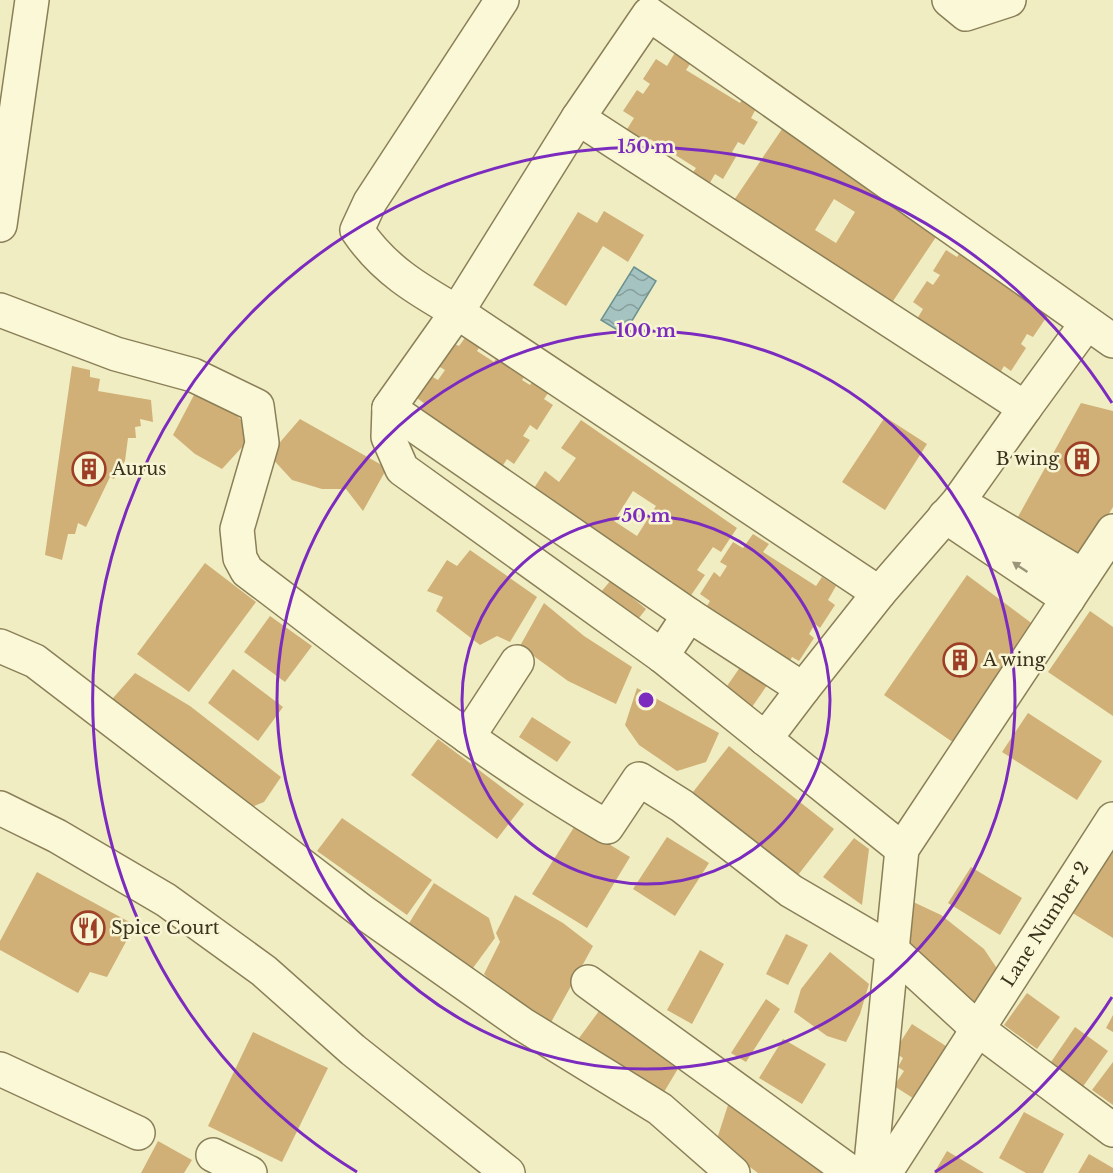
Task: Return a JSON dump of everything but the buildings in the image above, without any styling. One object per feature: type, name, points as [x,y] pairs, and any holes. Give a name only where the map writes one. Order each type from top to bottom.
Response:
[{"type":"street","points":[[0,225],[32,0]]},
{"type":"street","points":[[502,0],[370,202],[357,230],[373,254],[422,291],[879,593]]},
{"type":"street","points":[[951,1],[966,14],[1009,0]]},
{"type":"street","points":[[765,739],[879,593],[952,509],[1025,408],[1100,332],[638,7],[578,118],[457,312],[389,408],[388,437],[402,469],[662,656],[765,739],[903,849]]},
{"type":"street","points":[[578,118],[1025,408]]},
{"type":"street","points":[[0,310],[116,354],[193,375],[257,406],[262,443],[237,529],[240,558],[247,571],[468,737],[557,798],[607,827],[639,779],[682,806],[792,891],[892,950],[979,1030],[1113,1130]]},
{"type":"street","points":[[389,408],[689,615],[803,689]]},
{"type":"street","points":[[952,509],[1076,588]]},
{"type":"street","points":[[870,1173],[903,849],[1113,531]]},
{"type":"street","points":[[662,656],[689,615]]},
{"type":"street","points":[[0,646],[35,661],[363,912],[513,1018],[660,1109],[733,1173]]},
{"type":"street","points":[[468,737],[517,662]]},
{"type":"street","points":[[0,808],[57,836],[175,907],[264,971],[353,1050],[508,1173]]},
{"type":"street","name":"Lane Number 2","points":[[885,1173],[1113,819]]},
{"type":"street","points":[[588,982],[852,1173]]},
{"type":"street","points":[[0,1069],[138,1133]]},
{"type":"street","points":[[213,1155],[250,1173]]},
{"type":"water","points":[[634,267],[656,281],[624,334],[601,320]]},
{"type":"place","name":"B wing","points":[[1082,459]]},
{"type":"place","name":"Aurus","points":[[89,469]]},
{"type":"place","name":"A wing","points":[[960,660]]},
{"type":"place","name":"Spice Court","points":[[88,928]]}]
